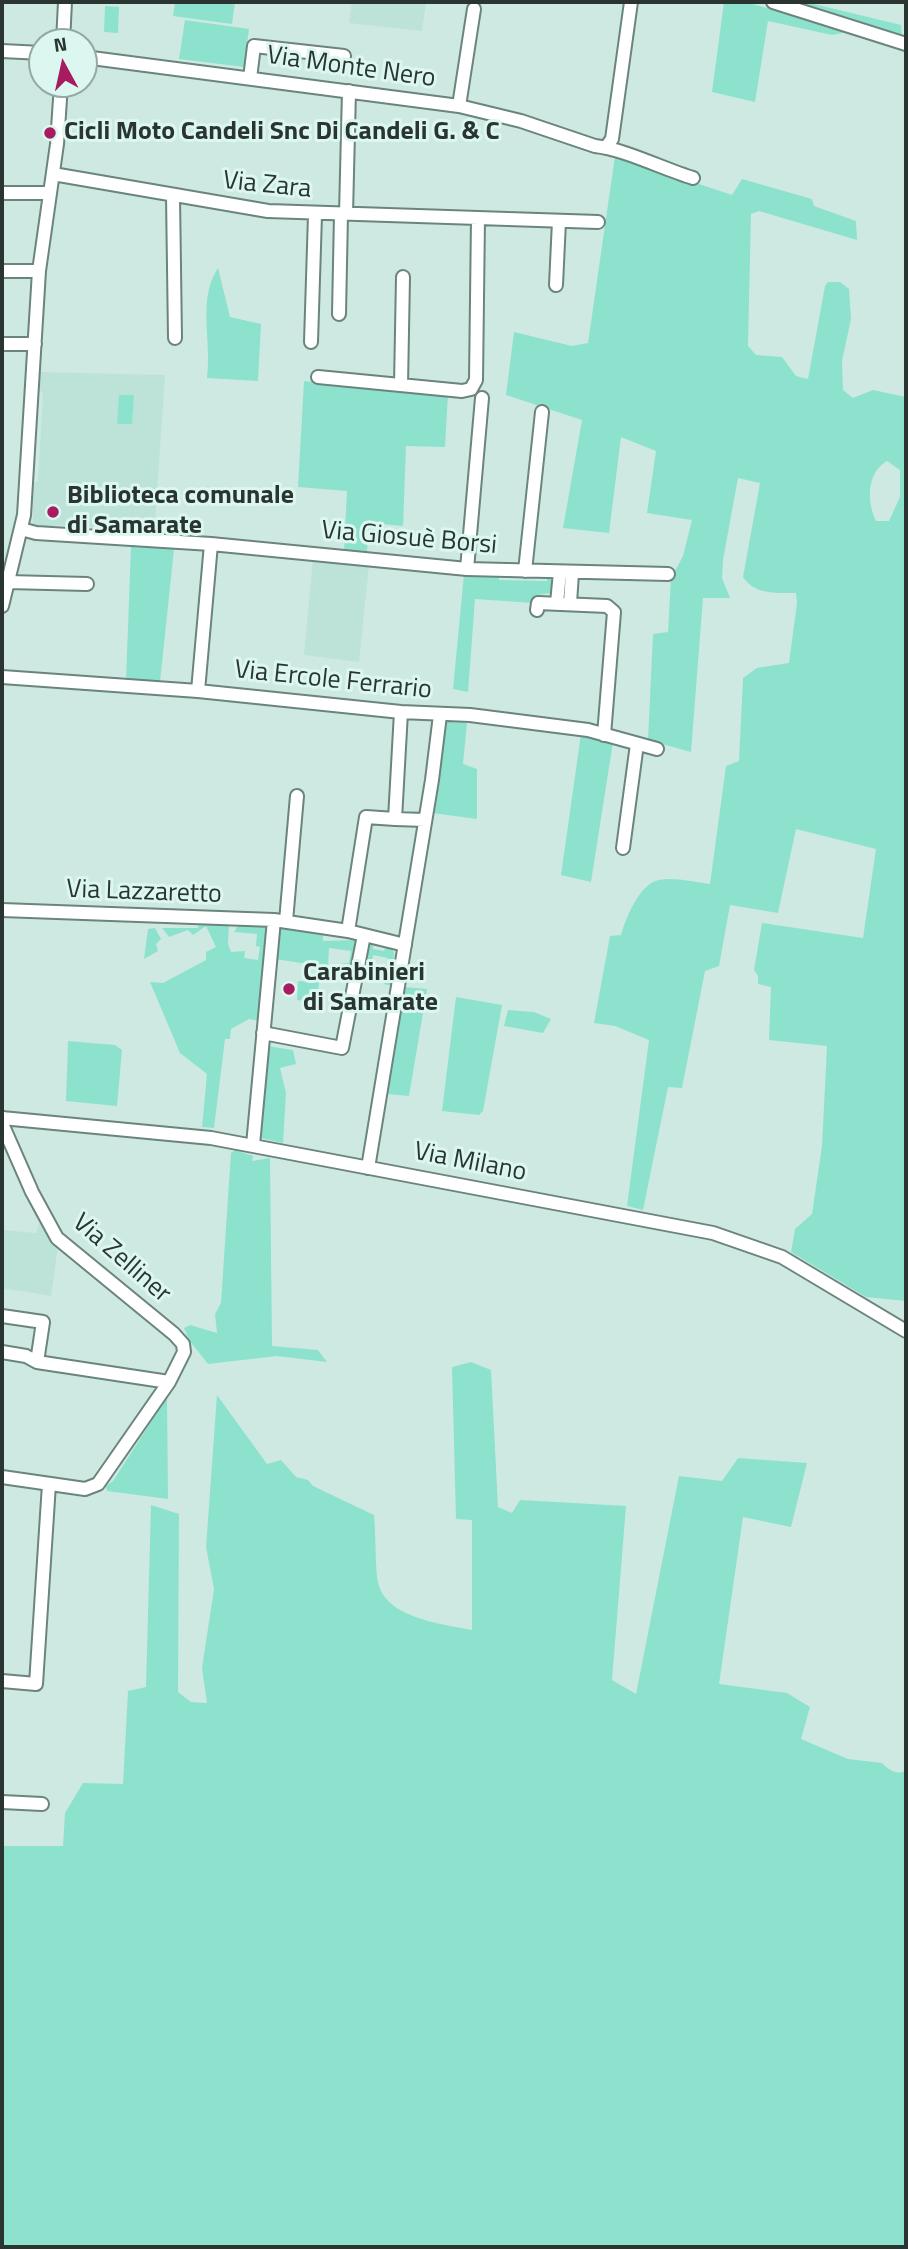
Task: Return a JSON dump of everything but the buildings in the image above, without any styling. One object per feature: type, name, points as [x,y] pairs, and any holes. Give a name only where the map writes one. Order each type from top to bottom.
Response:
[{"type":"street","points":[[64,28],[65,2]]},
{"type":"street","points":[[607,146],[612,139],[631,2]]},
{"type":"street","points":[[773,2],[906,44]]},
{"type":"street","points":[[459,106],[474,9]]},
{"type":"street","points":[[250,78],[254,46],[344,56]]},
{"type":"street","points":[[2,51],[28,52]]},
{"type":"street","name":"Via Monte Nero","points":[[98,59],[459,106],[521,121],[595,146],[607,146],[646,164],[693,178]]},
{"type":"street","points":[[339,314],[349,91]]},
{"type":"street","points":[[2,606],[5,585],[22,529],[39,271],[60,98]]},
{"type":"street","name":"Via Zara","points":[[52,174],[220,205],[315,215],[598,222]]},
{"type":"street","points":[[2,193],[49,193]]},
{"type":"street","points":[[173,196],[175,338]]},
{"type":"street","points":[[311,342],[315,215]]},
{"type":"street","points":[[318,377],[461,391],[474,384],[478,218]]},
{"type":"street","points":[[556,285],[559,221]]},
{"type":"street","points":[[2,271],[39,271]]},
{"type":"street","points":[[401,385],[403,277]]},
{"type":"street","points":[[2,344],[35,344]]},
{"type":"street","points":[[467,569],[482,398]]},
{"type":"street","points":[[525,571],[542,412]]},
{"type":"street","name":"Via Giosuè Borsi","points":[[22,529],[36,533],[211,544],[467,569],[668,574]]},
{"type":"street","points":[[198,691],[211,544]]},
{"type":"street","points":[[563,603],[566,573]]},
{"type":"street","points":[[5,585],[87,584]]},
{"type":"street","points":[[537,610],[538,603],[563,603],[607,606],[614,612],[604,735]]},
{"type":"street","name":"Via Ercole Ferrario","points":[[2,677],[198,691],[401,712],[470,715],[539,723],[604,735],[657,749]]},
{"type":"street","points":[[395,819],[401,712]]},
{"type":"street","points":[[368,1168],[440,715]]},
{"type":"street","points":[[623,848],[638,744]]},
{"type":"street","points":[[253,1145],[263,1033],[296,796]]},
{"type":"street","points":[[348,932],[366,817],[425,820]]},
{"type":"street","name":"Via Lazzaretto","points":[[2,910],[280,921],[405,944]]},
{"type":"street","points":[[263,1033],[342,1048],[364,935]]},
{"type":"street","name":"Via Milano","points":[[3,1118],[166,1132],[253,1145],[697,1229],[742,1241],[801,1267],[906,1331]]},
{"type":"street","name":"Via Zelliner","points":[[3,1118],[3,1126],[32,1192],[57,1238],[183,1344],[184,1352],[169,1382]]},
{"type":"street","points":[[2,1316],[43,1322],[37,1362]]},
{"type":"street","points":[[2,1352],[37,1362],[169,1382],[98,1484],[85,1489],[2,1477]]},
{"type":"street","points":[[2,1681],[36,1684],[49,1484]]},
{"type":"street","points":[[2,1802],[42,1804]]},
{"type":"shaded area","points":[[352,2],[426,2],[422,31],[349,23]]},
{"type":"shaded area","points":[[37,372],[165,375],[154,536],[131,535],[131,529],[54,525],[53,531],[33,525],[32,482],[38,482],[43,394],[37,386]]},
{"type":"shaded area","points":[[313,559],[369,565],[359,662],[304,655]]},
{"type":"shaded area","points":[[40,1222],[58,1246],[51,1296],[2,1288],[2,1230],[36,1233]]},
{"type":"green space","points":[[175,2],[235,2],[232,24],[173,16]]},
{"type":"green space","points":[[724,2],[745,2],[852,31],[832,35],[768,21],[755,102],[712,92]]},
{"type":"green space","points":[[792,2],[806,2],[901,25],[902,37]]},
{"type":"green space","points":[[105,6],[119,7],[118,33],[104,32]]},
{"type":"green space","points":[[185,20],[249,29],[244,67],[179,59]]},
{"type":"green space","points":[[615,156],[732,195],[742,179],[812,199],[814,206],[856,221],[857,240],[759,211],[751,214],[748,346],[756,355],[782,357],[796,376],[808,379],[825,286],[828,282],[840,282],[849,289],[851,319],[842,361],[843,390],[853,398],[873,390],[906,397],[906,1301],[866,1297],[791,1252],[795,1229],[812,1214],[822,1146],[827,1046],[769,1040],[771,987],[758,984],[758,976],[754,970],[762,923],[863,938],[876,849],[796,829],[778,913],[730,905],[719,966],[705,971],[682,1088],[668,1087],[643,1210],[627,1206],[649,1040],[615,1026],[594,1023],[610,936],[621,935],[634,903],[652,883],[671,879],[710,884],[726,766],[739,761],[743,678],[757,668],[789,663],[797,603],[796,593],[760,590],[743,577],[760,483],[738,478],[723,560],[722,578],[730,598],[703,598],[691,752],[648,740],[653,634],[668,632],[671,579],[683,556],[692,520],[647,513],[656,451],[621,437],[609,533],[563,528],[582,420],[506,395],[514,332],[572,346],[588,343]],"holes":[[[887,461],[900,470],[900,497],[889,521],[876,521],[870,497],[875,473]]]},
{"type":"green space","points":[[218,268],[230,317],[261,324],[258,381],[207,378],[208,293]]},
{"type":"green space","points":[[304,381],[448,394],[445,447],[406,446],[403,526],[369,523],[367,553],[344,551],[347,491],[298,487]]},
{"type":"green space","points":[[119,395],[134,395],[132,424],[117,424]]},
{"type":"green space","points":[[131,547],[174,549],[160,682],[126,679]]},
{"type":"green space","points":[[464,574],[499,574],[499,580],[547,581],[547,576],[553,576],[552,593],[537,595],[533,603],[475,599],[468,692],[453,689]]},
{"type":"green space","points":[[451,720],[467,723],[463,764],[477,769],[477,819],[432,813],[445,722]]},
{"type":"green space","points":[[581,734],[613,742],[591,882],[561,875]]},
{"type":"green space","points":[[199,923],[229,924],[228,944],[231,952],[245,951],[244,958],[258,960],[260,947],[256,946],[257,934],[234,932],[239,924],[262,925],[266,929],[261,1021],[249,1019],[231,1029],[230,1039],[225,1039],[214,1128],[202,1127],[207,1074],[180,1053],[150,982],[163,983],[206,960],[206,952],[216,947],[206,926],[193,935],[188,930],[169,937],[162,928],[198,928]]},
{"type":"green space","points":[[155,928],[161,939],[156,944],[158,951],[144,959],[148,929]]},
{"type":"green space","points":[[279,928],[323,934],[323,941],[355,940],[354,966],[338,964],[349,963],[351,951],[329,948],[328,967],[275,959]]},
{"type":"green space","points":[[369,942],[374,943],[373,949],[384,951],[386,946],[394,952],[392,986],[384,984],[388,958],[373,955],[372,962],[363,963]]},
{"type":"green space","points":[[314,974],[320,974],[317,1002],[297,1000],[298,981],[313,982]]},
{"type":"green space","points":[[404,987],[427,989],[409,1096],[388,1094]]},
{"type":"green space","points":[[456,997],[502,1005],[483,1111],[479,1115],[442,1111]]},
{"type":"green space","points":[[508,1010],[534,1012],[551,1019],[543,1033],[504,1026]]},
{"type":"green space","points":[[68,1041],[115,1045],[122,1050],[117,1106],[66,1101]]},
{"type":"green space","points":[[267,1046],[293,1050],[296,1064],[280,1068],[286,1093],[283,1143],[261,1138],[258,1132]]},
{"type":"green space","points":[[235,1150],[253,1156],[252,1161],[270,1158],[272,1346],[318,1350],[327,1362],[277,1356],[208,1364],[189,1340],[184,1328],[190,1325],[217,1333],[215,1314],[221,1303],[231,1153]]},
{"type":"green space","points":[[471,1362],[491,1370],[498,1507],[512,1513],[520,1500],[626,1506],[612,1680],[636,1694],[679,1476],[722,1481],[738,1458],[807,1463],[791,1527],[743,1517],[719,1684],[787,1693],[810,1707],[801,1739],[848,1759],[882,1763],[896,1772],[906,1771],[906,2247],[2,2247],[2,1846],[63,1846],[65,1813],[83,1783],[123,1784],[128,1691],[146,1687],[151,1505],[179,1514],[178,1692],[191,1702],[207,1703],[202,1668],[214,1589],[206,1547],[217,1395],[267,1464],[281,1460],[296,1477],[308,1480],[313,1486],[374,1515],[378,1582],[391,1604],[431,1622],[472,1630],[472,1520],[456,1519],[452,1367]]},
{"type":"green space","points":[[167,1397],[168,1499],[107,1491],[106,1486],[113,1481]]},
{"type":"place","name":"Cicli Moto Candeli Snc Di Candeli G. & C","points":[[50,133]]},
{"type":"place","name":"Biblioteca comunale di Samarate","points":[[53,512]]},
{"type":"place","name":"Carabinieri di Samarate","points":[[289,989]]}]
